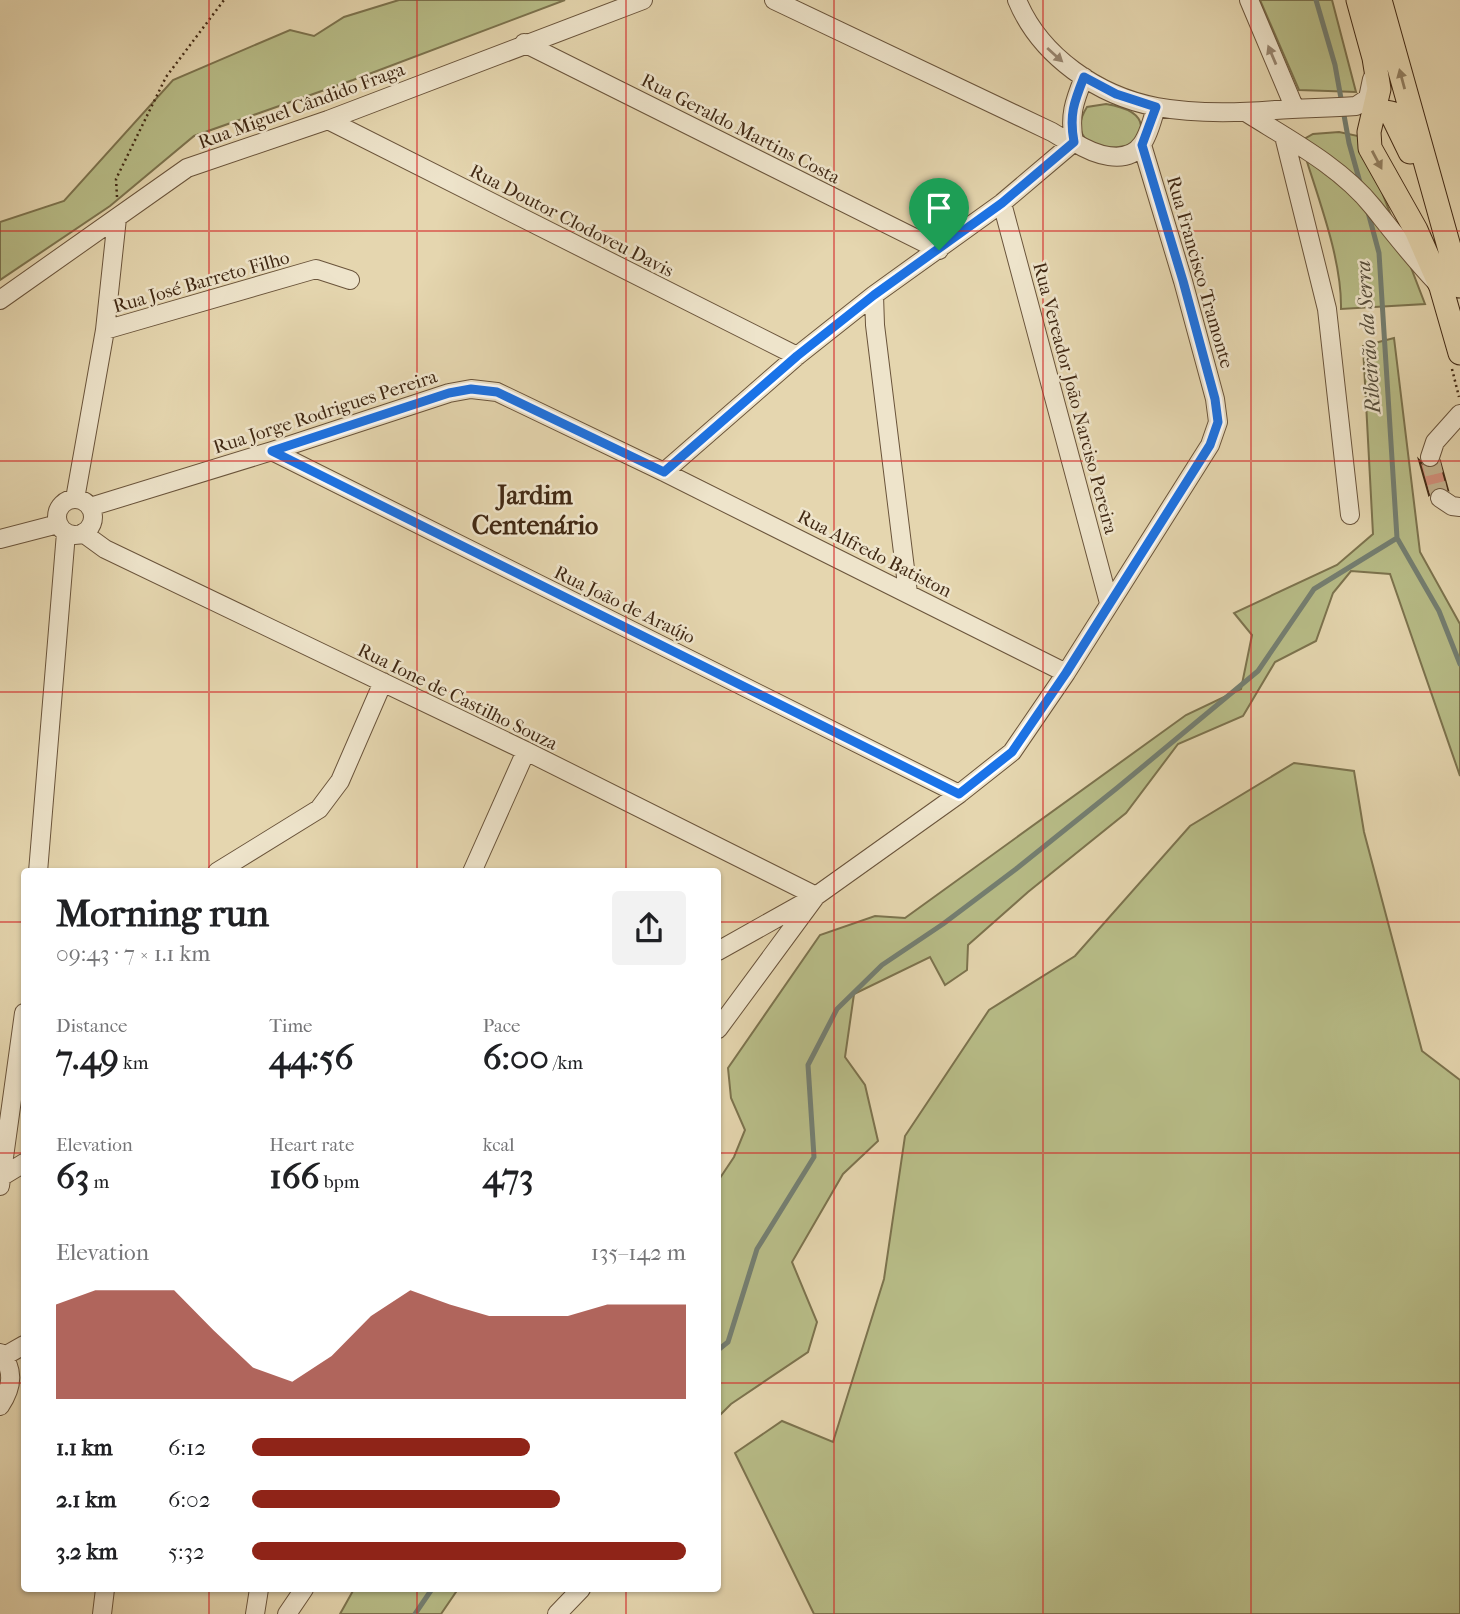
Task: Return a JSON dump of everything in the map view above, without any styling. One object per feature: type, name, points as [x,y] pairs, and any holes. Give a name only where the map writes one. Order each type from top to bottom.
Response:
[{"type":"main road","points":[[1359,0],[1379,89],[1366,108],[1370,148],[1450,287]]},
{"type":"main road","points":[[1380,0],[1450,256],[1450,287],[1460,353]]},
{"type":"main road","points":[[1366,108],[1391,113],[1396,120],[1450,256]]},
{"type":"street","name":"Rua Miguel Cândido Fraga","points":[[0,300],[187,167],[328,120],[643,0]]},
{"type":"street","points":[[774,0],[1087,150],[1116,157],[1128,155],[1142,145],[1156,107]]},
{"type":"street","points":[[1017,0],[1025,21],[1036,37],[1066,64],[1116,94],[1156,107],[1247,114],[1295,109],[1366,108]]},
{"type":"street","points":[[1249,0],[1295,109]]},
{"type":"street","name":"Rua Geraldo Martins Costa","points":[[524,44],[939,250]]},
{"type":"street","points":[[1073,143],[1072,108],[1084,77]]},
{"type":"street","points":[[1247,114],[1340,175],[1373,207],[1419,265],[1450,287]]},
{"type":"street","name":"Rua Doutor Clodoveu Davis","points":[[328,120],[797,356]]},
{"type":"street","points":[[1284,136],[1327,309],[1350,515]]},
{"type":"street","points":[[664,472],[797,356],[874,295],[1002,203],[1073,143]]},
{"type":"street","name":"Rua Francisco Tramonte","points":[[721,949],[816,896],[959,794],[1012,752],[1066,673],[1210,445],[1218,422],[1215,399],[1142,145]]},
{"type":"street","name":"Rua Vereador João Narciso Pereira","points":[[1002,203],[1109,603]]},
{"type":"street","points":[[0,538],[69,530],[91,524],[93,519],[82,503],[117,218]]},
{"type":"street","name":"Rua José Barreto Filho","points":[[105,330],[316,270],[349,280]]},
{"type":"street","points":[[874,295],[875,325],[908,593]]},
{"type":"street","name":"Rua Jorge Rodrigues Pereira","points":[[82,503],[272,451],[449,393],[471,389],[497,392],[664,472]]},
{"type":"street","points":[[1430,457],[1435,442],[1460,414]]},
{"type":"street","name":"Rua João de Araújo","points":[[272,451],[959,794]]},
{"type":"street","name":"Rua Alfredo Batiston","points":[[664,472],[1066,673]]},
{"type":"street","points":[[1440,498],[1452,506],[1460,507]]},
{"type":"street","points":[[38,868],[69,530],[57,513],[64,503],[82,503]]},
{"type":"street","name":"Rua Ione de Castilho Souza","points":[[69,530],[105,550],[526,751],[816,896]]},
{"type":"street","points":[[223,868],[319,809],[340,781],[383,682]]},
{"type":"street","points":[[474,868],[526,751]]},
{"type":"street","points":[[721,1025],[816,896]]},
{"type":"street","points":[[1,1181],[21,1035]]},
{"type":"street","points":[[1,1181],[21,1165]]},
{"type":"street","points":[[0,1406],[11,1382],[9,1369],[2,1355],[21,1346]]},
{"type":"street","points":[[102,1614],[105,1592]]},
{"type":"street","points":[[255,1614],[259,1592]]},
{"type":"street","points":[[287,1614],[302,1592]]},
{"type":"street","points":[[557,1614],[578,1592]]},
{"type":"path","points":[[117,218],[116,179],[126,156],[146,122],[166,77],[224,0]]},
{"type":"green space","points":[[399,0],[565,0],[353,80],[194,136],[110,206],[0,280],[0,222],[64,201],[173,80],[290,30],[314,36],[344,17]]},
{"type":"green space","points":[[1260,0],[1332,0],[1356,92],[1299,90]]},
{"type":"green space","points":[[1106,104],[1128,110],[1140,121],[1141,126],[1134,143],[1112,148],[1091,143],[1084,137],[1081,119],[1087,107]]},
{"type":"green space","points":[[1339,132],[1358,136],[1425,304],[1341,309],[1338,270],[1303,149],[1306,138],[1313,134]]},
{"type":"green space","points":[[1394,338],[1420,552],[1460,624],[1460,776],[1390,574],[1351,571],[1333,593],[1316,641],[1275,662],[1243,716],[1178,744],[1126,813],[1028,892],[968,945],[967,970],[945,985],[930,957],[854,994],[845,1057],[865,1085],[878,1141],[843,1174],[792,1262],[817,1322],[808,1352],[731,1404],[721,1414],[721,1176],[734,1157],[745,1130],[731,1098],[728,1068],[820,935],[875,916],[905,918],[1186,715],[1241,689],[1252,635],[1234,613],[1337,565],[1373,534],[1363,346]]},
{"type":"green space","points":[[1294,763],[1354,771],[1364,832],[1422,1051],[1460,1080],[1460,1614],[814,1614],[735,1453],[782,1421],[833,1442],[884,1279],[905,1136],[989,1010],[1075,956],[1190,826]]},
{"type":"green space","points":[[352,1592],[456,1592],[441,1614],[340,1614]]},
{"type":"building","points":[[1419,460],[1426,467],[1432,468],[1440,461],[1448,490],[1436,488],[1429,495]]},
{"type":"waterway","name":"Ribeirão da Serra","points":[[1316,0],[1335,65],[1349,143],[1361,186]]},
{"type":"waterway","name":"Ribeirão da Serra","points":[[1368,212],[1379,253],[1397,538],[1439,611],[1460,664]]},
{"type":"waterway","points":[[721,1348],[728,1342],[757,1249],[814,1157],[808,1065],[837,1009],[882,965],[943,924],[1016,869],[1258,671],[1314,589],[1397,538]]},
{"type":"waterway","points":[[415,1614],[430,1592]]},
{"type":"tunnel","points":[[1430,457],[1440,498]]},
{"type":"district","name":"Jardim Centenário","points":[[535,510]]},
{"type":"route","points":[[1084,77],[1116,94],[1156,107],[1142,145],[1183,281],[1215,399],[1218,422],[1210,445],[1066,673],[1012,752],[959,794],[272,451],[449,393],[471,389],[497,392],[664,472],[797,356],[874,295],[939,250],[1002,203],[1074,142],[1072,108],[1084,77]]}]
